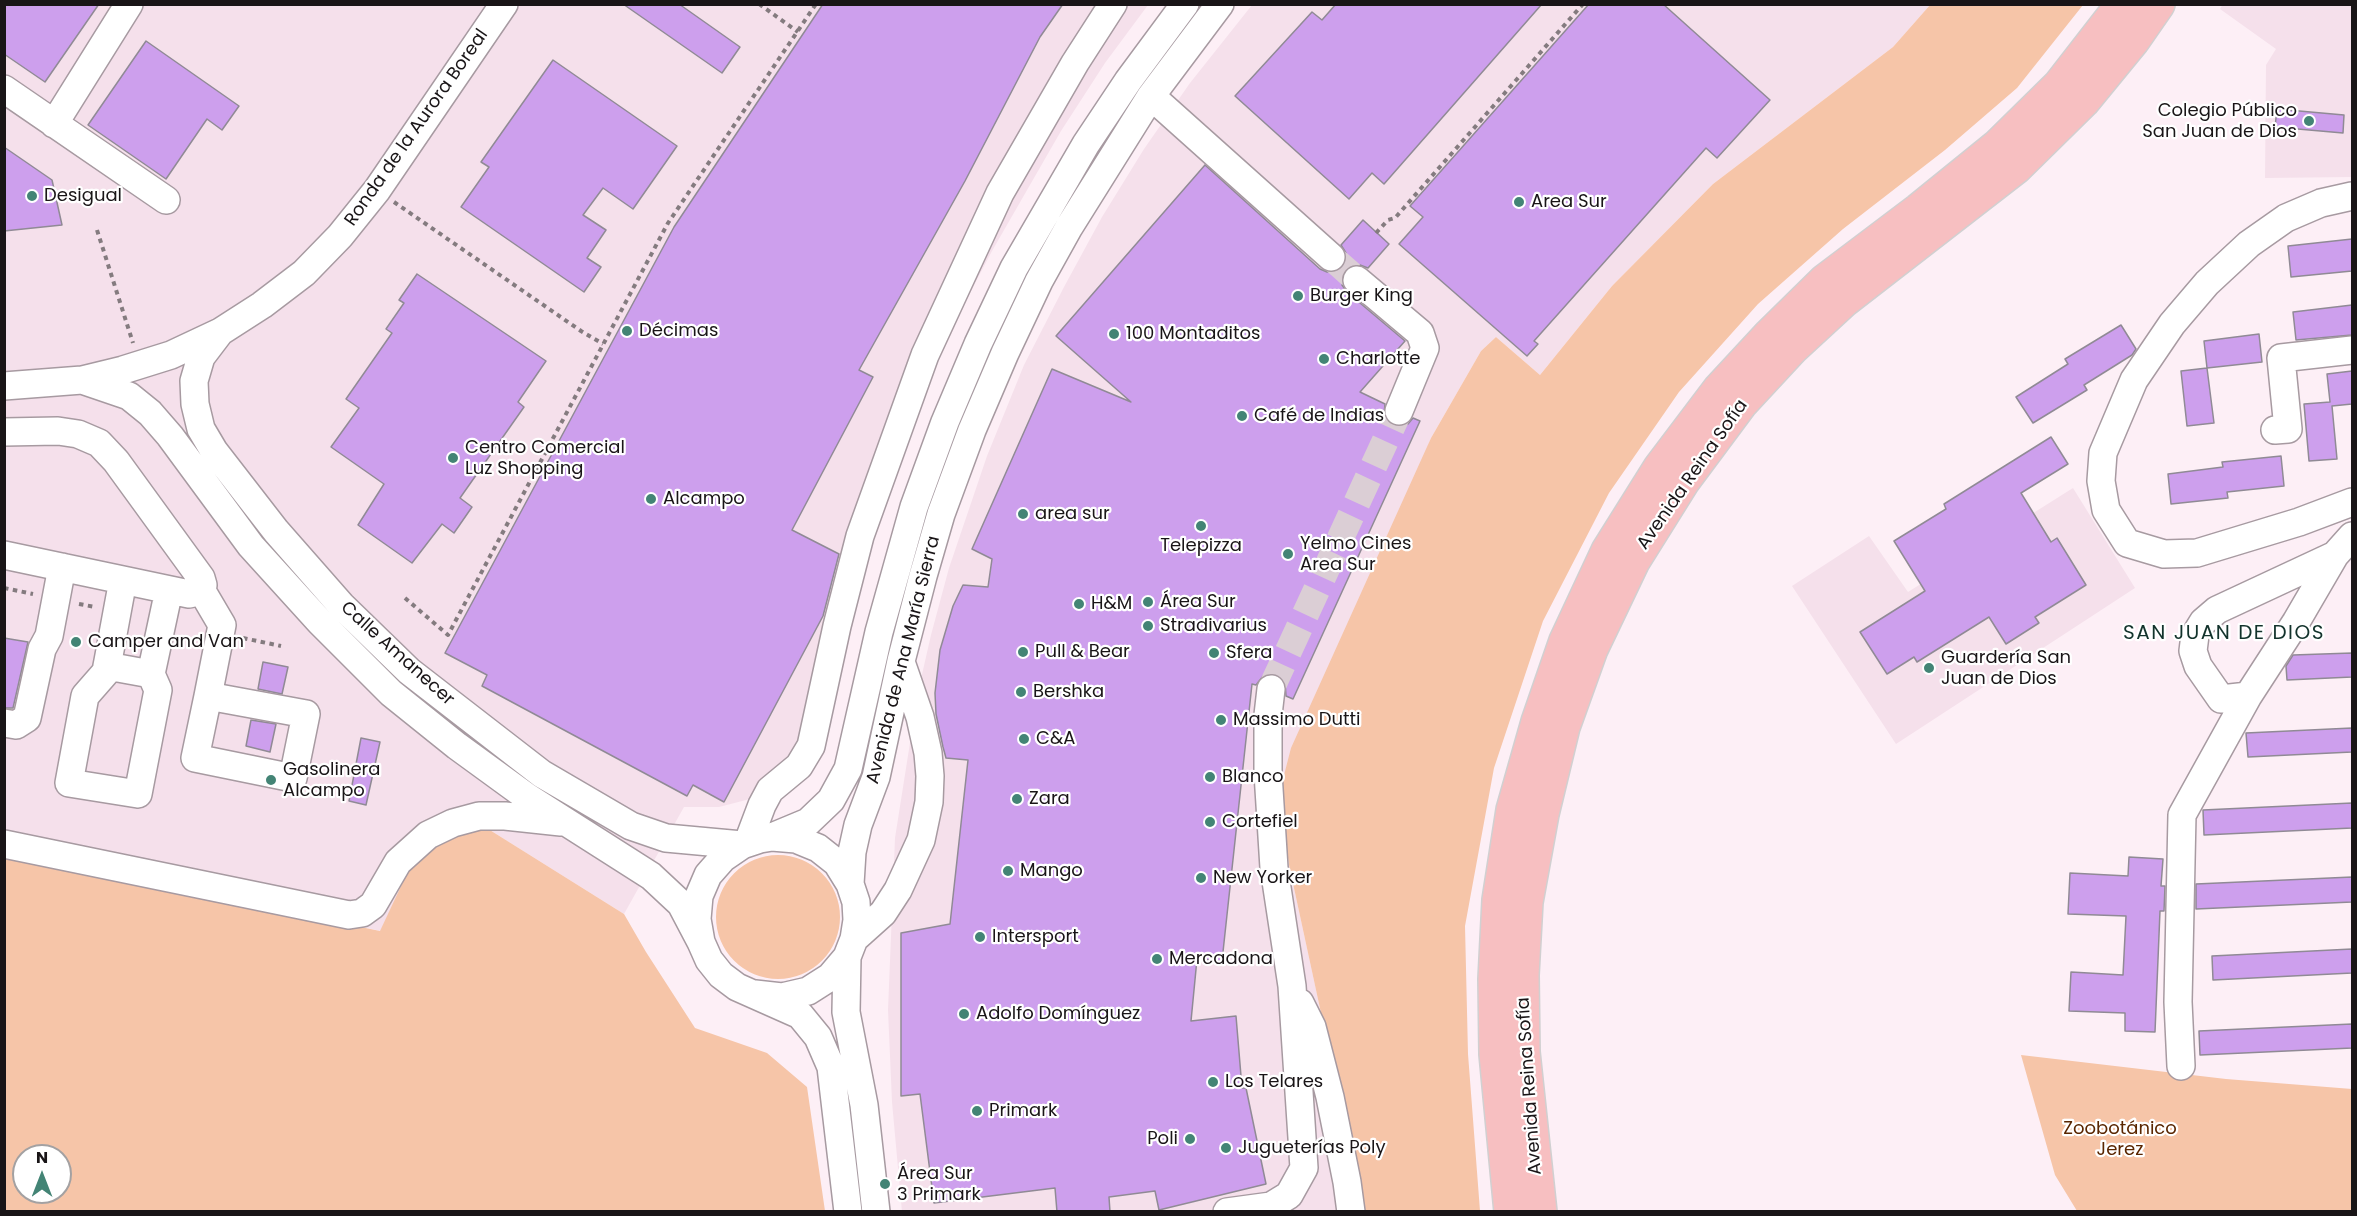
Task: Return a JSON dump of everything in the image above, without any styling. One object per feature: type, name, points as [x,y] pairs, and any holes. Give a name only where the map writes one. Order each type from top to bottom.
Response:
[{"type":"main road","name":"Avenida Reina Sofía","points":[[1511,1212],[1496,1054],[1495,979],[1499,900],[1513,810],[1538,722],[1566,641],[1608,551],[1660,468],[1686,433],[1719,390],[1770,335],[1825,281],[1998,146],[2060,85],[2123,4]]},
{"type":"main road","name":"Avenida Reina Sofía","points":[[1540,1212],[1523,1052],[1522,975],[1526,902],[1542,814],[1563,727],[1591,649],[1633,561],[1683,482],[1741,403],[1792,348],[1843,301],[2016,167],[2083,100],[2133,39],[2158,4]]},
{"type":"street","points":[[54,124],[129,4]]},
{"type":"street","name":"Ronda de la Aurora Boreal","points":[[4,386],[82,380],[171,355],[220,332],[262,305],[304,273],[340,236],[377,190],[504,4]]},
{"type":"street","points":[[754,841],[762,806],[770,790],[799,766],[811,746],[837,626],[860,536],[925,355],[1000,193],[1075,63],[1113,4]]},
{"type":"street","name":"Avenida de Ana María Sierra","points":[[848,1212],[831,1067],[818,1037],[800,1015],[737,987],[721,975],[709,960],[700,942],[697,919],[699,897],[708,875],[723,858],[754,841],[808,822],[831,800],[848,769],[879,632],[914,507],[945,422],[978,344],[1014,268],[1086,144],[1128,81],[1185,4]]},
{"type":"street","name":"Avenida de Ana María Sierra","points":[[850,884],[852,852],[858,825],[876,777],[901,661],[941,514],[972,430],[1039,281],[1068,227],[1151,96],[1220,4]]},
{"type":"street","points":[[4,89],[166,200]]},
{"type":"street","points":[[1151,96],[1331,257]]},
{"type":"street","points":[[2352,196],[2321,203],[2286,218],[2249,244],[2207,283],[2167,331],[2134,380],[2103,453],[2102,482],[2106,510],[2127,543],[2164,554],[2197,554],[2299,522],[2352,502]]},
{"type":"street","points":[[1357,280],[1419,333],[1425,348],[1399,411]]},
{"type":"street","name":"Calle Amanecer","points":[[220,332],[201,357],[194,381],[195,404],[201,429],[214,451],[276,531],[341,605],[409,671],[542,774],[631,826],[666,838],[754,841]]},
{"type":"street","points":[[2275,430],[2288,429],[2281,358],[2352,350]]},
{"type":"street","name":"Calle Amanecer","points":[[82,380],[129,396],[150,413],[170,436],[251,546],[320,622],[391,693],[501,778],[651,876],[681,904],[700,942]]},
{"type":"street","points":[[4,432],[58,431],[78,434],[99,443],[116,461],[201,578],[202,591],[222,625],[195,758],[293,778],[306,714],[208,696]]},
{"type":"street","points":[[2181,1066],[2178,1002],[2182,815],[2248,696],[2344,546]]},
{"type":"street","points":[[2248,696],[2221,699],[2198,666],[2193,651],[2195,635],[2203,622],[2217,610],[2344,546]]},
{"type":"street","points":[[4,555],[189,594],[202,591]]},
{"type":"street","points":[[4,723],[16,725],[27,718],[42,649],[49,636],[62,567]]},
{"type":"street","points":[[123,580],[106,672],[85,696],[69,783],[138,794],[158,690],[151,674],[169,590]]},
{"type":"street","points":[[851,948],[883,913],[898,890],[921,840],[929,802],[928,753],[921,717],[901,661]]},
{"type":"street","points":[[107,666],[151,674]]},
{"type":"street","points":[[1227,1212],[1271,1206],[1288,1195],[1304,1168],[1292,986],[1274,868],[1268,785],[1268,715],[1272,689]]},
{"type":"street","points":[[4,844],[349,915],[362,913],[373,905],[398,862],[428,835],[453,823],[479,816],[568,822]]},
{"type":"street","name":"Avenida de Ana María Sierra","points":[[754,841],[796,839],[818,848],[837,863],[850,884],[857,911],[851,948],[846,1012],[860,1077],[876,1212]]},
{"type":"street","name":"Avenida de Ana María Sierra","points":[[755,994],[782,997],[808,991],[830,977],[851,948]]},
{"type":"street","points":[[1292,986],[1312,1027],[1330,1097],[1351,1212]]},
{"type":"path","points":[[759,4],[798,32]]},
{"type":"path","points":[[405,598],[448,635],[668,223],[816,4]]},
{"type":"path","points":[[1376,232],[1388,220],[1395,218],[1583,4]]},
{"type":"path","points":[[377,190],[603,344]]},
{"type":"path","points":[[97,230],[135,350]]},
{"type":"shaded area","name":"Colegio Público San Juan de Dios","points":[[2223,4],[2352,5],[2352,177],[2265,178],[2266,65],[2276,49],[2220,9]]},
{"type":"shaded area","name":"Centro Comercial Luz Shopping","points":[[4,5],[1148,5],[1105,63],[1061,131],[992,251],[950,331],[917,412],[885,504],[865,570],[823,755],[810,775],[795,784],[719,807],[684,807],[624,914],[485,827],[411,867],[381,931],[5,853]]},
{"type":"shaded area","name":"Área Sur","points":[[1252,5],[1930,5],[1893,47],[1713,184],[1612,286],[1540,375],[1496,337],[1481,351],[1431,438],[1282,813],[1289,865],[1364,1211],[902,1212],[892,1102],[888,1010],[895,838],[918,692],[949,568],[987,456],[1024,365],[1064,287],[1102,217],[1144,149],[1190,83]]},
{"type":"shaded area","name":"Guardería San Juan de Dios","points":[[2073,488],[2135,588],[1896,744],[1792,586],[1869,536],[1908,592]]},
{"type":"green space","points":[[1930,5],[2083,5],[2017,88],[1945,150],[1843,229],[1758,304],[1679,392],[1609,493],[1543,621],[1494,768],[1465,926],[1468,1054],[1480,1211],[1364,1212],[1289,865],[1282,813],[1282,783],[1291,748],[1431,438],[1481,351],[1496,337],[1540,375],[1612,286],[1713,184],[1893,47]]},
{"type":"green space","points":[[485,827],[624,914],[695,1028],[767,1053],[807,1087],[825,1211],[5,1211],[4,853],[380,931],[410,867],[440,844],[460,833]]},
{"type":"green space","points":[[778,855],[802,859],[822,873],[836,893],[840,917],[836,941],[822,961],[802,975],[778,979],[754,975],[734,961],[720,941],[716,917],[720,893],[734,873],[754,859]]},
{"type":"green space","name":"Zoobotánico Jerez","points":[[2021,1055],[2226,1079],[2352,1089],[2352,1211],[2077,1211],[2055,1175]]},
{"type":"building","points":[[4,4],[99,4],[45,82],[4,54]]},
{"type":"building","points":[[623,4],[679,4],[740,47],[722,73]]},
{"type":"building","points":[[823,4],[1063,4],[1040,37],[965,181],[859,370],[873,377],[792,530],[839,554],[823,616],[724,802],[693,785],[687,796],[482,686],[487,675],[445,653],[674,227]]},
{"type":"building","points":[[1336,4],[1542,4],[1384,184],[1372,173],[1349,199],[1235,96],[1312,12],[1322,20]]},
{"type":"building","points":[[1589,4],[1663,4],[1770,100],[1717,158],[1706,148],[1534,341],[1538,344],[1527,356],[1399,244],[1423,217],[1410,206]]},
{"type":"building","points":[[146,41],[239,106],[222,130],[207,119],[166,179],[88,125]]},
{"type":"building","points":[[553,60],[677,146],[633,209],[603,188],[583,215],[606,230],[587,258],[601,267],[584,292],[461,207],[489,167],[481,162]]},
{"type":"building","points":[[2277,109],[2344,115],[2343,133],[2275,127]]},
{"type":"building","points":[[4,147],[52,180],[62,225],[4,231]]},
{"type":"building","points":[[1205,165],[1320,269],[1335,272],[1343,267],[1346,253],[1341,245],[1363,220],[1389,244],[1368,268],[1352,265],[1345,269],[1342,277],[1342,285],[1347,292],[1405,341],[1360,392],[1385,404],[1384,414],[1392,425],[1408,424],[1413,418],[1420,421],[1293,699],[1286,696],[1285,682],[1280,676],[1264,675],[1256,685],[1252,684],[1222,961],[1197,959],[1191,1021],[1236,1016],[1242,1088],[1246,1088],[1266,1184],[1159,1210],[1155,1191],[1109,1197],[1110,1212],[1057,1212],[1055,1188],[934,1203],[920,1094],[901,1096],[901,933],[950,924],[968,760],[946,758],[943,747],[936,714],[935,693],[940,650],[953,606],[963,585],[988,587],[992,559],[972,549],[1052,369],[1131,402],[1056,336]]},
{"type":"building","points":[[2352,239],[2352,271],[2291,277],[2288,246]]},
{"type":"building","points":[[417,274],[546,361],[518,402],[524,407],[460,498],[472,507],[454,533],[442,524],[412,563],[358,525],[384,484],[331,447],[359,408],[346,399],[392,333],[386,329],[404,303],[399,300]]},
{"type":"building","points":[[2352,305],[2352,335],[2296,340],[2293,312]]},
{"type":"building","points":[[2121,325],[2136,349],[2132,355],[2084,385],[2087,390],[2033,423],[2016,397],[2068,364],[2065,359]]},
{"type":"building","points":[[2259,334],[2262,362],[2207,368],[2204,341]]},
{"type":"building","points":[[2207,368],[2214,423],[2187,426],[2181,371]]},
{"type":"building","points":[[2352,371],[2352,404],[2332,406],[2337,459],[2309,461],[2304,404],[2330,402],[2327,374]]},
{"type":"building","points":[[2051,437],[2068,464],[2021,493],[2051,542],[2057,538],[2086,585],[2035,617],[2039,623],[2006,644],[1989,617],[1917,662],[1914,657],[1887,674],[1860,632],[1925,591],[1894,541],[1946,509],[1944,504]]},
{"type":"building","points":[[2281,456],[2284,486],[2227,492],[2228,498],[2171,504],[2168,474],[2223,467],[2222,462]]},
{"type":"building","points":[[4,638],[28,642],[13,708],[4,708]]},
{"type":"building","points":[[2352,653],[2352,677],[2287,680],[2286,666],[2293,655]]},
{"type":"building","points":[[263,662],[288,667],[282,694],[258,689]]},
{"type":"building","points":[[251,720],[276,724],[270,752],[246,746]]},
{"type":"building","points":[[2352,728],[2352,752],[2248,757],[2246,733]]},
{"type":"building","points":[[361,738],[380,742],[366,805],[349,801]]},
{"type":"building","points":[[2352,803],[2352,828],[2204,835],[2203,810]]},
{"type":"building","points":[[2129,857],[2163,859],[2161,886],[2165,886],[2164,911],[2160,911],[2155,1032],[2125,1031],[2125,1013],[2069,1011],[2071,972],[2123,975],[2126,916],[2068,914],[2070,873],[2128,876]]},
{"type":"building","points":[[2352,877],[2352,902],[2196,909],[2196,884]]},
{"type":"building","points":[[2352,949],[2352,973],[2213,980],[2212,956]]},
{"type":"building","points":[[2352,1024],[2352,1048],[2200,1055],[2199,1031]]},
{"type":"tunnel","points":[[1331,257],[1357,280]]},
{"type":"tunnel","points":[[1271,689],[1399,411]]},
{"type":"place","name":"Colegio Público San Juan de Dios","points":[[2309,121]]},
{"type":"place","name":"Desigual","points":[[32,196]]},
{"type":"place","name":"Area Sur","points":[[1519,202]]},
{"type":"place","name":"Burger King","points":[[1298,296]]},
{"type":"place","name":"Décimas","points":[[627,331]]},
{"type":"place","name":"100 Montaditos","points":[[1114,334]]},
{"type":"place","name":"Charlotte","points":[[1324,359]]},
{"type":"place","name":"Café de Indias","points":[[1242,416]]},
{"type":"place","name":"Centro Comercial Luz Shopping","points":[[453,458]]},
{"type":"place","name":"Alcampo","points":[[651,499]]},
{"type":"place","name":"area sur","points":[[1023,514]]},
{"type":"place","name":"Telepizza","points":[[1201,526]]},
{"type":"place","name":"Yelmo Cines Area Sur","points":[[1288,554]]},
{"type":"place","name":"Área Sur","points":[[1148,602]]},
{"type":"place","name":"H&M","points":[[1079,604]]},
{"type":"place","name":"Stradivarius","points":[[1148,626]]},
{"type":"place","name":"Camper and Van","points":[[76,642]]},
{"type":"place","name":"Pull & Bear","points":[[1023,652]]},
{"type":"place","name":"Sfera","points":[[1214,653]]},
{"type":"place","name":"Guardería San Juan de Dios","points":[[1929,668]]},
{"type":"place","name":"Bershka","points":[[1021,692]]},
{"type":"place","name":"Massimo Dutti","points":[[1221,720]]},
{"type":"place","name":"C&A","points":[[1024,739]]},
{"type":"place","name":"Blanco","points":[[1210,777]]},
{"type":"place","name":"Gasolinera Alcampo","points":[[271,780]]},
{"type":"place","name":"Zara","points":[[1017,799]]},
{"type":"place","name":"Cortefiel","points":[[1210,822]]},
{"type":"place","name":"Mango","points":[[1008,871]]},
{"type":"place","name":"New Yorker","points":[[1201,878]]},
{"type":"place","name":"Intersport","points":[[980,937]]},
{"type":"place","name":"Mercadona","points":[[1157,959]]},
{"type":"place","name":"Adolfo Domínguez","points":[[964,1014]]},
{"type":"place","name":"Los Telares","points":[[1213,1082]]},
{"type":"place","name":"Primark","points":[[977,1111]]},
{"type":"place","name":"Poli","points":[[1190,1139]]},
{"type":"place","name":"Jugueterías Poly","points":[[1226,1148]]},
{"type":"place","name":"Área Sur 3 Primark","points":[[885,1184]]},
{"type":"district","name":"SAN JUAN DE DIOS","points":[[2224,634]]}]
